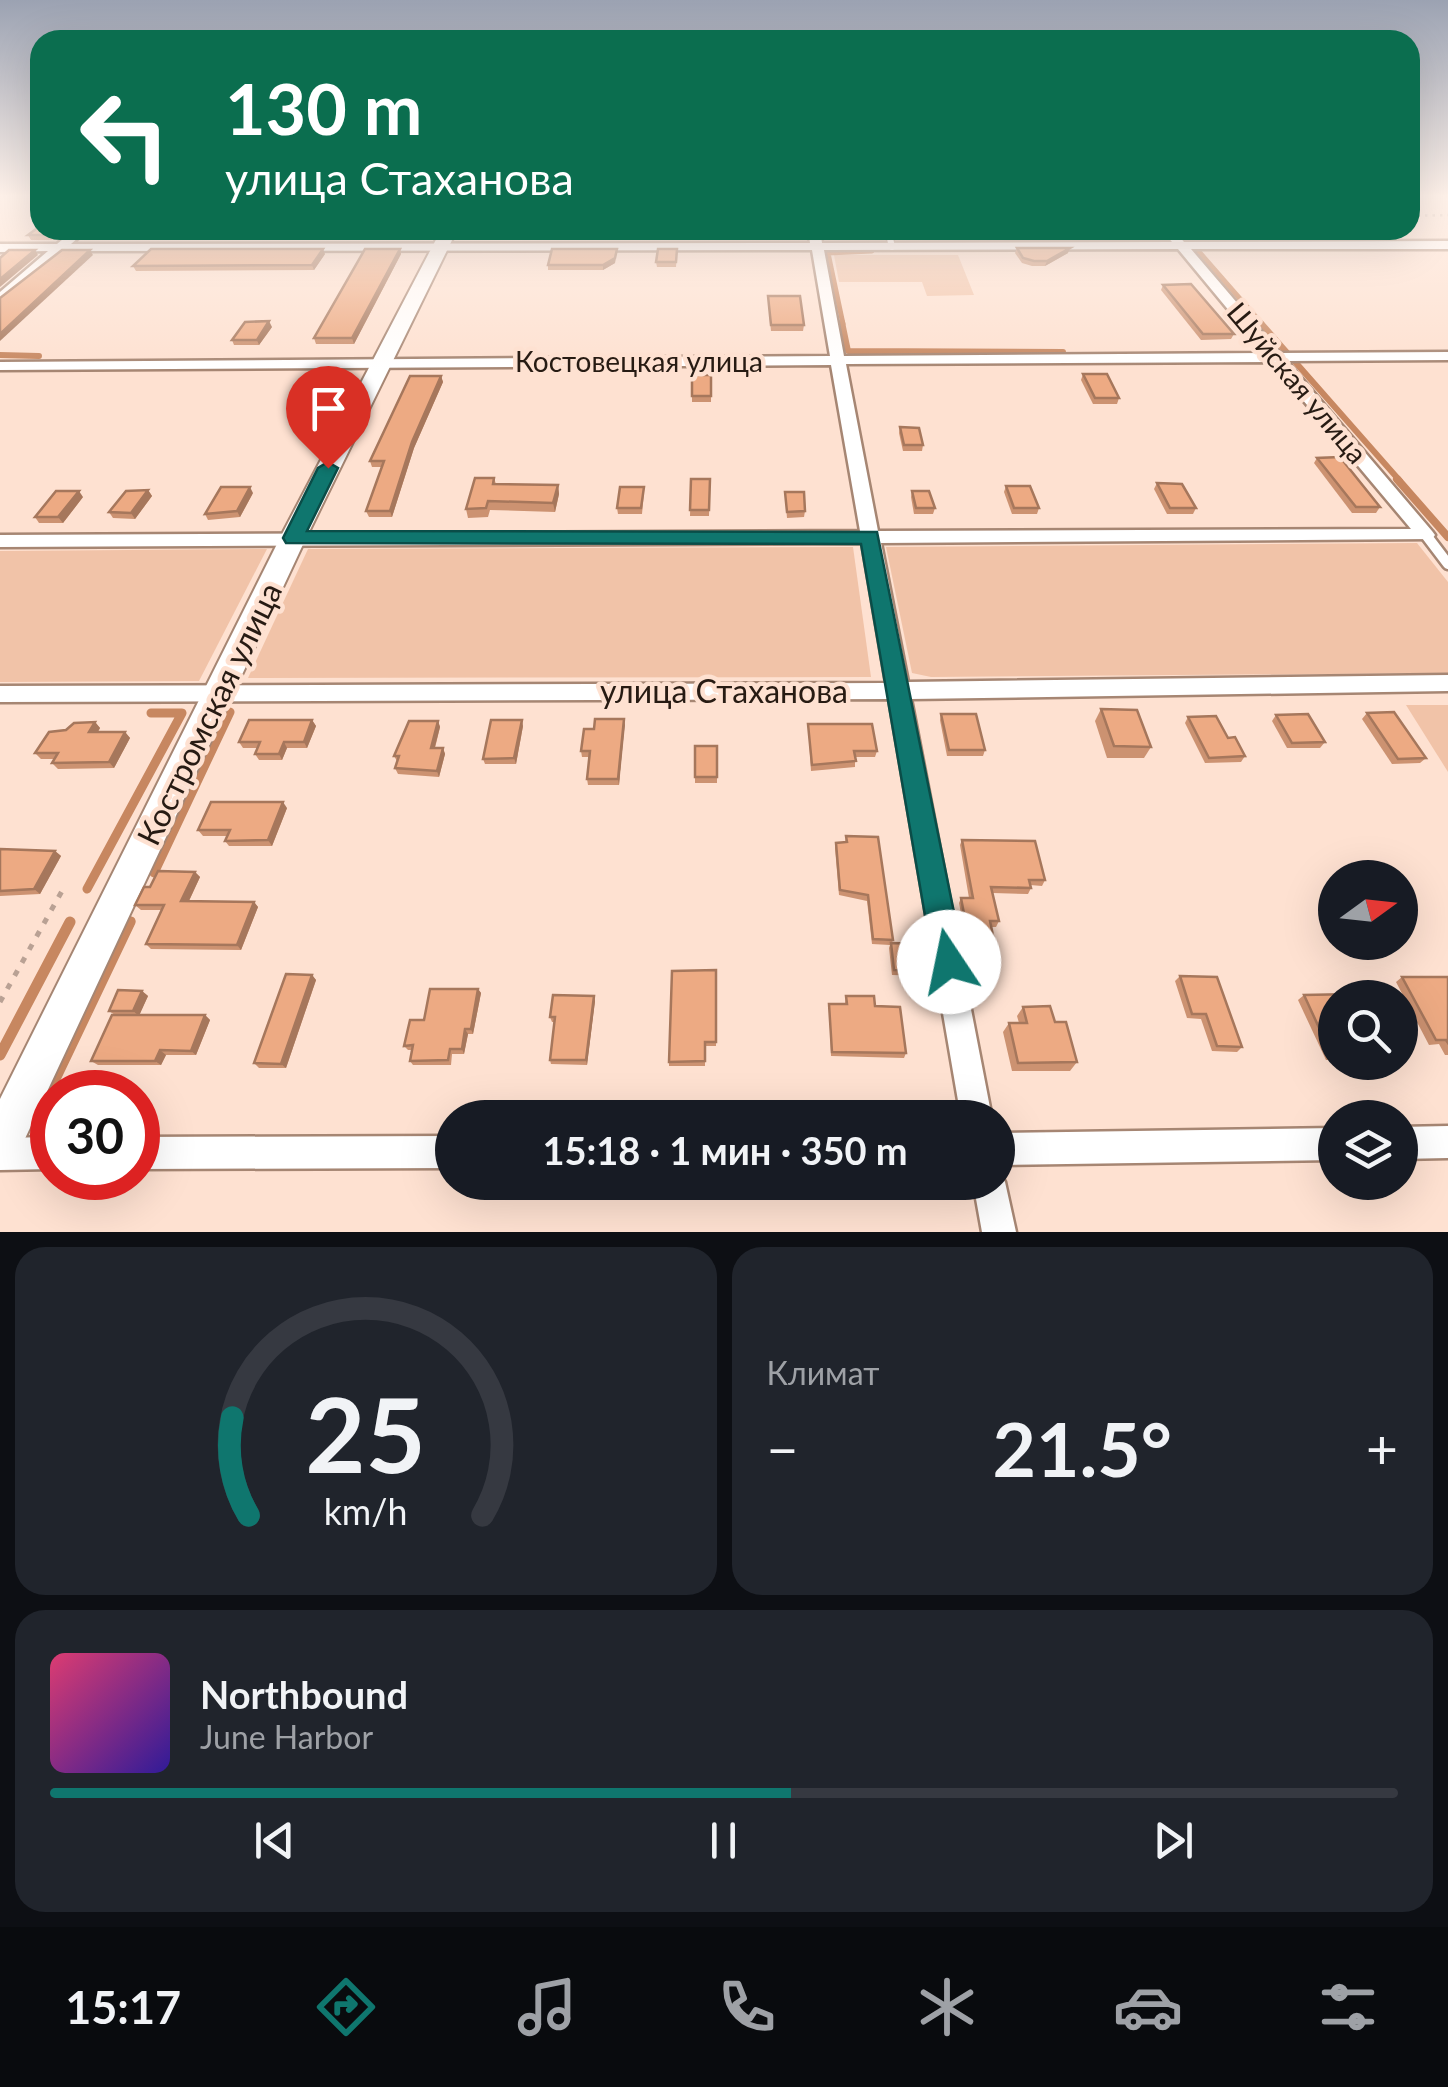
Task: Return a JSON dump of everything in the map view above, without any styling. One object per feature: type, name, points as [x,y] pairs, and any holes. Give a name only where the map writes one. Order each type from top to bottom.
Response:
[{"type":"street","points":[[0,299],[52,254]]},
{"type":"street","name":"Костромская улица","points":[[0,1145],[293,538],[437,254]]},
{"type":"street","points":[[818,254],[974,1100]]},
{"type":"street","name":"Шуйская улица","points":[[1196,254],[1288,360],[1426,535]]},
{"type":"street","name":"Костовецкая улица","points":[[0,366],[1448,356]]},
{"type":"street","points":[[0,541],[1426,535]]},
{"type":"street","name":"улица Стаханова","points":[[0,694],[899,691],[1448,683]]},
{"type":"street","points":[[1418,1143],[1448,1142]]},
{"type":"street","points":[[1015,1149],[1318,1144]]},
{"type":"street","points":[[160,1153],[435,1152]]},
{"type":"street","points":[[0,1154],[30,1154]]},
{"type":"street","points":[[993,1200],[999,1232]]},
{"type":"lane","points":[[1426,535],[1448,564]]},
{"type":"path","points":[[0,1002],[62,891]]},
{"type":"shaded area","points":[[834,255],[958,255],[974,295],[927,296],[922,282],[839,282]]},
{"type":"shaded area","points":[[1417,543],[1448,582],[1448,673],[931,677],[912,673],[886,547]]},
{"type":"shaded area","points":[[853,547],[871,677],[248,678],[308,549]]},
{"type":"shaded area","points":[[267,549],[199,681],[0,682],[0,551]]},
{"type":"shaded area","points":[[1406,705],[1448,705],[1448,772]]},
{"type":"building","points":[[4,254],[30,254],[0,279],[0,258]]},
{"type":"building","points":[[56,254],[85,254],[0,334],[0,298]]},
{"type":"building","points":[[145,254],[319,254],[312,265],[133,266]]},
{"type":"building","points":[[362,254],[397,254],[352,338],[314,338]]},
{"type":"building","points":[[551,254],[616,254],[603,265],[548,265]]},
{"type":"building","points":[[657,254],[677,254],[676,262],[656,262]]},
{"type":"building","points":[[1021,254],[1059,254],[1047,261]]},
{"type":"building","points":[[1191,284],[1234,334],[1203,334],[1163,285]]},
{"type":"building","points":[[768,296],[800,296],[804,325],[771,325]]},
{"type":"building","points":[[269,321],[257,340],[232,340],[245,322]]},
{"type":"building","points":[[1083,374],[1107,374],[1119,398],[1095,398]]},
{"type":"building","points":[[692,375],[711,375],[711,396],[692,396]]},
{"type":"building","points":[[410,376],[441,376],[412,442],[390,511],[366,511],[384,461],[370,461]]},
{"type":"building","points":[[900,427],[919,428],[923,445],[904,445]]},
{"type":"building","points":[[1340,457],[1380,507],[1356,507],[1317,458]]},
{"type":"building","points":[[475,478],[494,478],[493,484],[558,485],[553,503],[488,501],[486,508],[466,509]]},
{"type":"building","points":[[691,479],[710,479],[709,510],[690,510]]},
{"type":"building","points":[[1157,483],[1182,484],[1196,508],[1170,508]]},
{"type":"building","points":[[1006,486],[1030,486],[1039,508],[1014,508]]},
{"type":"building","points":[[221,487],[250,487],[237,511],[205,514]]},
{"type":"building","points":[[620,487],[644,487],[641,508],[617,508]]},
{"type":"building","points":[[148,490],[131,513],[109,512],[126,491]]},
{"type":"building","points":[[56,491],[79,491],[58,517],[35,517]]},
{"type":"building","points":[[912,491],[929,491],[935,508],[916,508]]},
{"type":"building","points":[[785,492],[804,492],[805,511],[787,512]]},
{"type":"building","points":[[1101,709],[1137,710],[1151,747],[1114,746]]},
{"type":"building","points":[[1394,712],[1426,758],[1398,759],[1367,713]]},
{"type":"building","points":[[941,714],[976,714],[985,750],[949,750]]},
{"type":"building","points":[[1308,714],[1325,742],[1292,743],[1276,715]]},
{"type":"building","points":[[1216,716],[1228,738],[1235,737],[1245,756],[1209,758],[1188,717]]},
{"type":"building","points":[[595,719],[624,719],[618,779],[587,779],[590,751],[581,751],[584,729],[594,729]]},
{"type":"building","points":[[249,720],[312,720],[304,742],[284,742],[279,754],[255,754],[260,742],[239,742]]},
{"type":"building","points":[[491,720],[522,720],[514,758],[483,759]]},
{"type":"building","points":[[409,721],[438,721],[431,748],[443,748],[437,771],[395,768],[399,756],[394,756]]},
{"type":"building","points":[[95,722],[89,732],[125,732],[109,762],[52,763],[58,753],[35,753],[49,732],[66,730],[74,723]]},
{"type":"building","points":[[808,724],[872,724],[877,751],[854,751],[856,761],[812,765]]},
{"type":"building","points":[[695,746],[717,746],[717,777],[695,777]]},
{"type":"building","points":[[211,802],[283,802],[268,840],[225,841],[230,830],[198,830]]},
{"type":"building","points":[[846,836],[878,837],[893,940],[873,939],[868,895],[840,890],[836,843],[847,842]]},
{"type":"building","points":[[962,840],[1035,841],[1045,880],[1029,880],[1031,888],[991,887],[999,921],[990,921],[995,945],[970,945],[961,898],[973,898]]},
{"type":"building","points":[[0,849],[55,851],[34,889],[0,891]]},
{"type":"building","points":[[158,871],[195,872],[181,901],[254,902],[237,945],[146,944],[164,905],[135,905]]},
{"type":"building","points":[[891,943],[924,944],[928,971],[894,970]]},
{"type":"building","points":[[716,970],[716,1042],[705,1042],[705,1061],[669,1062],[672,971]]},
{"type":"building","points":[[286,974],[312,975],[281,1064],[254,1063]]},
{"type":"building","points":[[1180,976],[1217,977],[1242,1047],[1217,1046],[1206,1014],[1192,1014]]},
{"type":"building","points":[[1402,977],[1448,977],[1448,1043],[1436,1040],[1418,1007],[1418,980]]},
{"type":"building","points":[[430,989],[478,989],[471,1029],[465,1029],[462,1049],[450,1049],[448,1060],[410,1061],[413,1045],[404,1046],[410,1020],[424,1020]]},
{"type":"building","points":[[118,990],[142,991],[133,1011],[109,1011]]},
{"type":"building","points":[[553,995],[594,996],[586,1060],[550,1060],[555,1017],[550,1017]]},
{"type":"building","points":[[1304,995],[1318,995],[1318,1026]]},
{"type":"building","points":[[846,996],[874,996],[875,1006],[900,1007],[906,1053],[832,1052],[829,1004],[847,1004]]},
{"type":"building","points":[[1050,1006],[1055,1022],[1066,1022],[1077,1062],[1018,1063],[1009,1023],[1027,1023],[1023,1007]]},
{"type":"building","points":[[112,1015],[205,1015],[191,1051],[160,1050],[155,1061],[91,1061]]},
{"type":"waterway","points":[[828,254],[843,324]]},
{"type":"waterway","points":[[1201,254],[1262,324]]},
{"type":"waterway","points":[[842,322],[848,351],[1063,352]]},
{"type":"waterway","points":[[1260,322],[1400,481]]},
{"type":"waterway","points":[[0,355],[39,356]]},
{"type":"waterway","points":[[1397,479],[1448,537]]},
{"type":"waterway","points":[[154,873],[230,712]]},
{"type":"waterway","points":[[87,889],[182,713],[151,713]]},
{"type":"waterway","points":[[129,925],[131,921]]},
{"type":"waterway","points":[[0,1055],[70,922]]},
{"type":"waterway","points":[[59,1070],[130,922]]},
{"type":"route","points":[[328,468],[293,538],[870,537],[949,962]]}]
